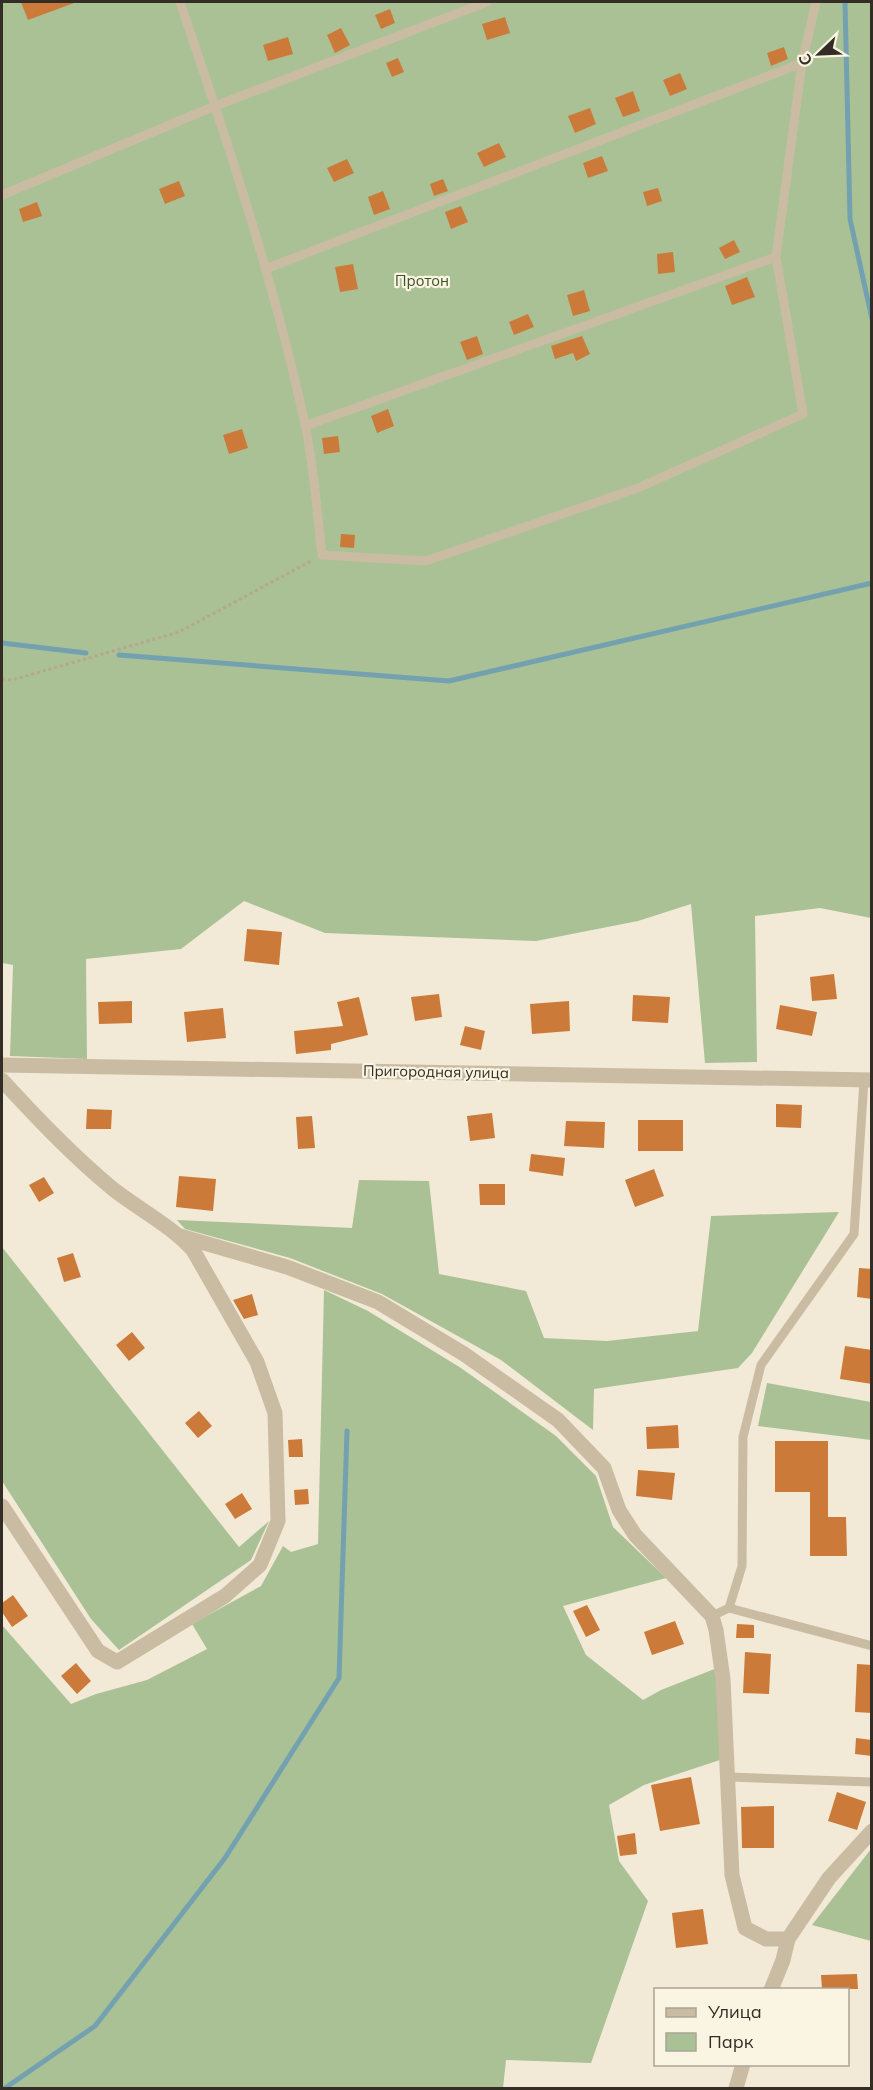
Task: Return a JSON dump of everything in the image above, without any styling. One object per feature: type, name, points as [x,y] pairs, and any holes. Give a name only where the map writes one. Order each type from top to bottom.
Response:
[{"type":"street","name":"Пригородная улица","points":[[2,1065],[868,1080]]},
{"type":"street","points":[[2,1080],[47,1129],[114,1189],[180,1236],[193,1250],[257,1362],[275,1413],[278,1521],[260,1565],[225,1596],[117,1662],[98,1651],[2,1506]]},
{"type":"street","points":[[180,1236],[287,1268],[378,1302],[464,1354],[558,1420],[604,1468],[619,1510],[635,1535],[712,1616],[723,1679],[732,1875],[745,1929],[766,1940],[788,1939]]},
{"type":"street","points":[[771,1988],[783,1960],[788,1939],[829,1878],[872,1831]]},
{"type":"street","points":[[736,2088],[742,2066]]},
{"type":"lane","points":[[180,2],[215,106],[265,269],[305,426],[322,555],[426,561],[638,488],[803,414],[776,257],[802,63],[816,2]]},
{"type":"lane","points":[[2,195],[215,106],[487,2]]},
{"type":"lane","points":[[265,269],[802,63]]},
{"type":"lane","points":[[305,426],[776,257]]},
{"type":"lane","points":[[729,1608],[742,1566],[743,1437],[761,1365],[854,1234],[868,1080]]},
{"type":"lane","points":[[712,1616],[729,1608],[872,1646]]},
{"type":"lane","points":[[729,1777],[872,1782]]},
{"type":"path","points":[[2,680],[12,680],[178,632],[322,555]]},
{"type":"green space","name":"Протон","points":[[2,2],[871,2],[871,918],[820,908],[755,916],[757,1062],[705,1063],[691,904],[638,921],[536,941],[325,933],[244,901],[181,949],[86,959],[87,1059],[10,1056],[13,965],[2,963]]},
{"type":"green space","points":[[359,1180],[429,1181],[439,1274],[526,1291],[544,1338],[607,1341],[698,1331],[711,1216],[839,1212],[752,1353],[738,1368],[594,1389],[593,1430],[501,1360],[382,1294],[290,1258],[185,1229],[177,1220],[352,1228]]},
{"type":"green space","points":[[2,1247],[239,1547],[269,1521],[251,1560],[119,1650],[91,1619],[2,1481]]},
{"type":"green space","points":[[324,1290],[368,1311],[461,1368],[556,1436],[596,1476],[613,1527],[666,1578],[563,1606],[586,1655],[643,1700],[661,1690],[717,1668],[723,1759],[644,1785],[609,1805],[619,1861],[648,1901],[591,2063],[506,2060],[503,2088],[2,2088],[2,1625],[71,1704],[96,1694],[147,1680],[207,1649],[192,1624],[261,1586],[283,1546],[291,1552],[318,1544]]},
{"type":"green space","points":[[767,1383],[871,1402],[871,1440],[758,1426]]},
{"type":"green space","points":[[871,1849],[871,1941],[812,1925]]},
{"type":"building","points":[[21,2],[74,2],[74,3],[28,20]]},
{"type":"building","points":[[390,9],[395,23],[381,29],[375,15]]},
{"type":"building","points":[[505,17],[510,33],[487,40],[482,24]]},
{"type":"building","points":[[341,28],[350,45],[335,53],[327,35]]},
{"type":"building","points":[[288,37],[293,54],[268,61],[263,45]]},
{"type":"building","points":[[784,47],[788,59],[771,66],[767,53]]},
{"type":"building","points":[[398,58],[404,72],[392,77],[386,63]]},
{"type":"building","points":[[680,73],[687,89],[670,96],[663,80]]},
{"type":"building","points":[[633,91],[640,111],[623,117],[615,98]]},
{"type":"building","points":[[590,108],[596,124],[575,133],[568,116]]},
{"type":"building","points":[[499,143],[506,157],[484,167],[477,153]]},
{"type":"building","points":[[602,156],[608,171],[588,178],[583,163]]},
{"type":"building","points":[[347,159],[354,173],[334,182],[327,168]]},
{"type":"building","points":[[443,179],[448,191],[434,196],[430,184]]},
{"type":"building","points":[[179,181],[185,196],[165,204],[159,189]]},
{"type":"building","points":[[658,188],[662,201],[647,206],[643,192]]},
{"type":"building","points":[[383,191],[390,209],[374,215],[368,197]]},
{"type":"building","points":[[37,202],[42,216],[23,222],[19,209]]},
{"type":"building","points":[[461,206],[468,222],[451,229],[445,212]]},
{"type":"building","points":[[734,240],[740,252],[725,259],[719,248]]},
{"type":"building","points":[[673,252],[675,272],[658,274],[657,254]]},
{"type":"building","points":[[353,264],[358,289],[340,292],[335,267]]},
{"type":"building","points":[[747,277],[755,297],[732,305],[725,286]]},
{"type":"building","points":[[584,290],[590,311],[573,316],[567,295]]},
{"type":"building","points":[[528,314],[534,327],[514,335],[509,322]]},
{"type":"building","points":[[477,336],[483,354],[467,360],[460,342]]},
{"type":"building","points":[[582,336],[590,354],[576,361],[573,353],[555,359],[551,346]]},
{"type":"building","points":[[388,409],[394,426],[377,433],[371,416]]},
{"type":"building","points":[[242,429],[248,448],[229,454],[223,435]]},
{"type":"building","points":[[338,436],[340,452],[324,454],[322,438]]},
{"type":"building","points":[[341,534],[355,535],[354,548],[340,547]]},
{"type":"building","points":[[247,929],[282,932],[279,965],[244,961]]},
{"type":"building","points":[[834,974],[837,999],[812,1001],[810,977]]},
{"type":"building","points":[[439,994],[442,1017],[415,1021],[411,997]]},
{"type":"building","points":[[633,995],[670,997],[668,1023],[632,1021]]},
{"type":"building","points":[[359,997],[368,1035],[331,1044],[331,1050],[296,1054],[294,1031],[343,1026],[337,1002]]},
{"type":"building","points":[[132,1001],[132,1023],[99,1024],[98,1002]]},
{"type":"building","points":[[569,1001],[570,1031],[532,1034],[530,1004]]},
{"type":"building","points":[[780,1005],[817,1012],[812,1036],[776,1029]]},
{"type":"building","points":[[223,1008],[226,1038],[187,1042],[184,1012]]},
{"type":"building","points":[[465,1026],[485,1031],[481,1050],[460,1045]]},
{"type":"building","points":[[776,1104],[802,1105],[801,1128],[776,1127]]},
{"type":"building","points":[[87,1109],[112,1110],[111,1129],[86,1129]]},
{"type":"building","points":[[492,1113],[495,1138],[470,1141],[467,1116]]},
{"type":"building","points":[[312,1116],[315,1148],[298,1149],[296,1117]]},
{"type":"building","points":[[638,1120],[683,1120],[683,1151],[638,1151]]},
{"type":"building","points":[[566,1121],[605,1122],[604,1148],[564,1146]]},
{"type":"building","points":[[531,1154],[565,1158],[563,1176],[529,1171]]},
{"type":"building","points":[[654,1169],[664,1196],[635,1207],[625,1180]]},
{"type":"building","points":[[179,1176],[216,1179],[213,1211],[176,1207]]},
{"type":"building","points":[[44,1177],[54,1193],[39,1202],[29,1185]]},
{"type":"building","points":[[479,1184],[505,1184],[505,1205],[480,1205]]},
{"type":"building","points":[[73,1253],[81,1277],[64,1282],[57,1258]]},
{"type":"building","points":[[859,1268],[872,1269],[872,1299],[857,1297]]},
{"type":"building","points":[[252,1294],[258,1315],[244,1319],[233,1300]]},
{"type":"building","points":[[132,1332],[145,1348],[129,1361],[116,1345]]},
{"type":"building","points":[[845,1346],[872,1350],[872,1384],[840,1379]]},
{"type":"building","points":[[199,1411],[212,1426],[198,1438],[185,1423]]},
{"type":"building","points":[[678,1425],[679,1448],[647,1449],[646,1427]]},
{"type":"building","points":[[302,1439],[303,1457],[289,1457],[288,1440]]},
{"type":"building","points":[[775,1441],[828,1441],[828,1517],[846,1517],[847,1556],[810,1556],[810,1492],[775,1492]]},
{"type":"building","points":[[638,1470],[675,1473],[672,1500],[636,1496]]},
{"type":"building","points":[[308,1489],[309,1504],[295,1505],[294,1490]]},
{"type":"building","points":[[242,1493],[252,1509],[235,1519],[225,1504]]},
{"type":"building","points":[[13,1595],[28,1616],[12,1627],[2,1612],[2,1603]]},
{"type":"building","points":[[587,1605],[600,1630],[586,1637],[573,1611]]},
{"type":"building","points":[[675,1621],[684,1644],[652,1655],[644,1632]]},
{"type":"building","points":[[737,1624],[754,1625],[754,1638],[736,1638]]},
{"type":"building","points":[[745,1652],[771,1654],[769,1694],[743,1693]]},
{"type":"building","points":[[76,1663],[91,1681],[77,1694],[61,1676]]},
{"type":"building","points":[[857,1664],[872,1665],[872,1713],[855,1712]]},
{"type":"building","points":[[856,1738],[872,1740],[872,1756],[855,1754]]},
{"type":"building","points":[[691,1777],[700,1824],[660,1831],[651,1785]]},
{"type":"building","points":[[837,1792],[866,1802],[857,1830],[828,1821]]},
{"type":"building","points":[[774,1806],[774,1848],[742,1848],[741,1807]]},
{"type":"building","points":[[635,1833],[637,1854],[620,1856],[617,1836]]},
{"type":"building","points":[[703,1909],[708,1944],[676,1948],[672,1913]]},
{"type":"building","points":[[857,1974],[858,1989],[822,1988],[821,1975]]},
{"type":"waterway","points":[[845,2],[850,219],[872,319]]},
{"type":"waterway","points":[[119,655],[449,681],[872,583]]},
{"type":"waterway","points":[[2,643],[86,653]]},
{"type":"waterway","points":[[5,2088],[95,2026],[225,1858],[339,1678],[347,1431]]}]
